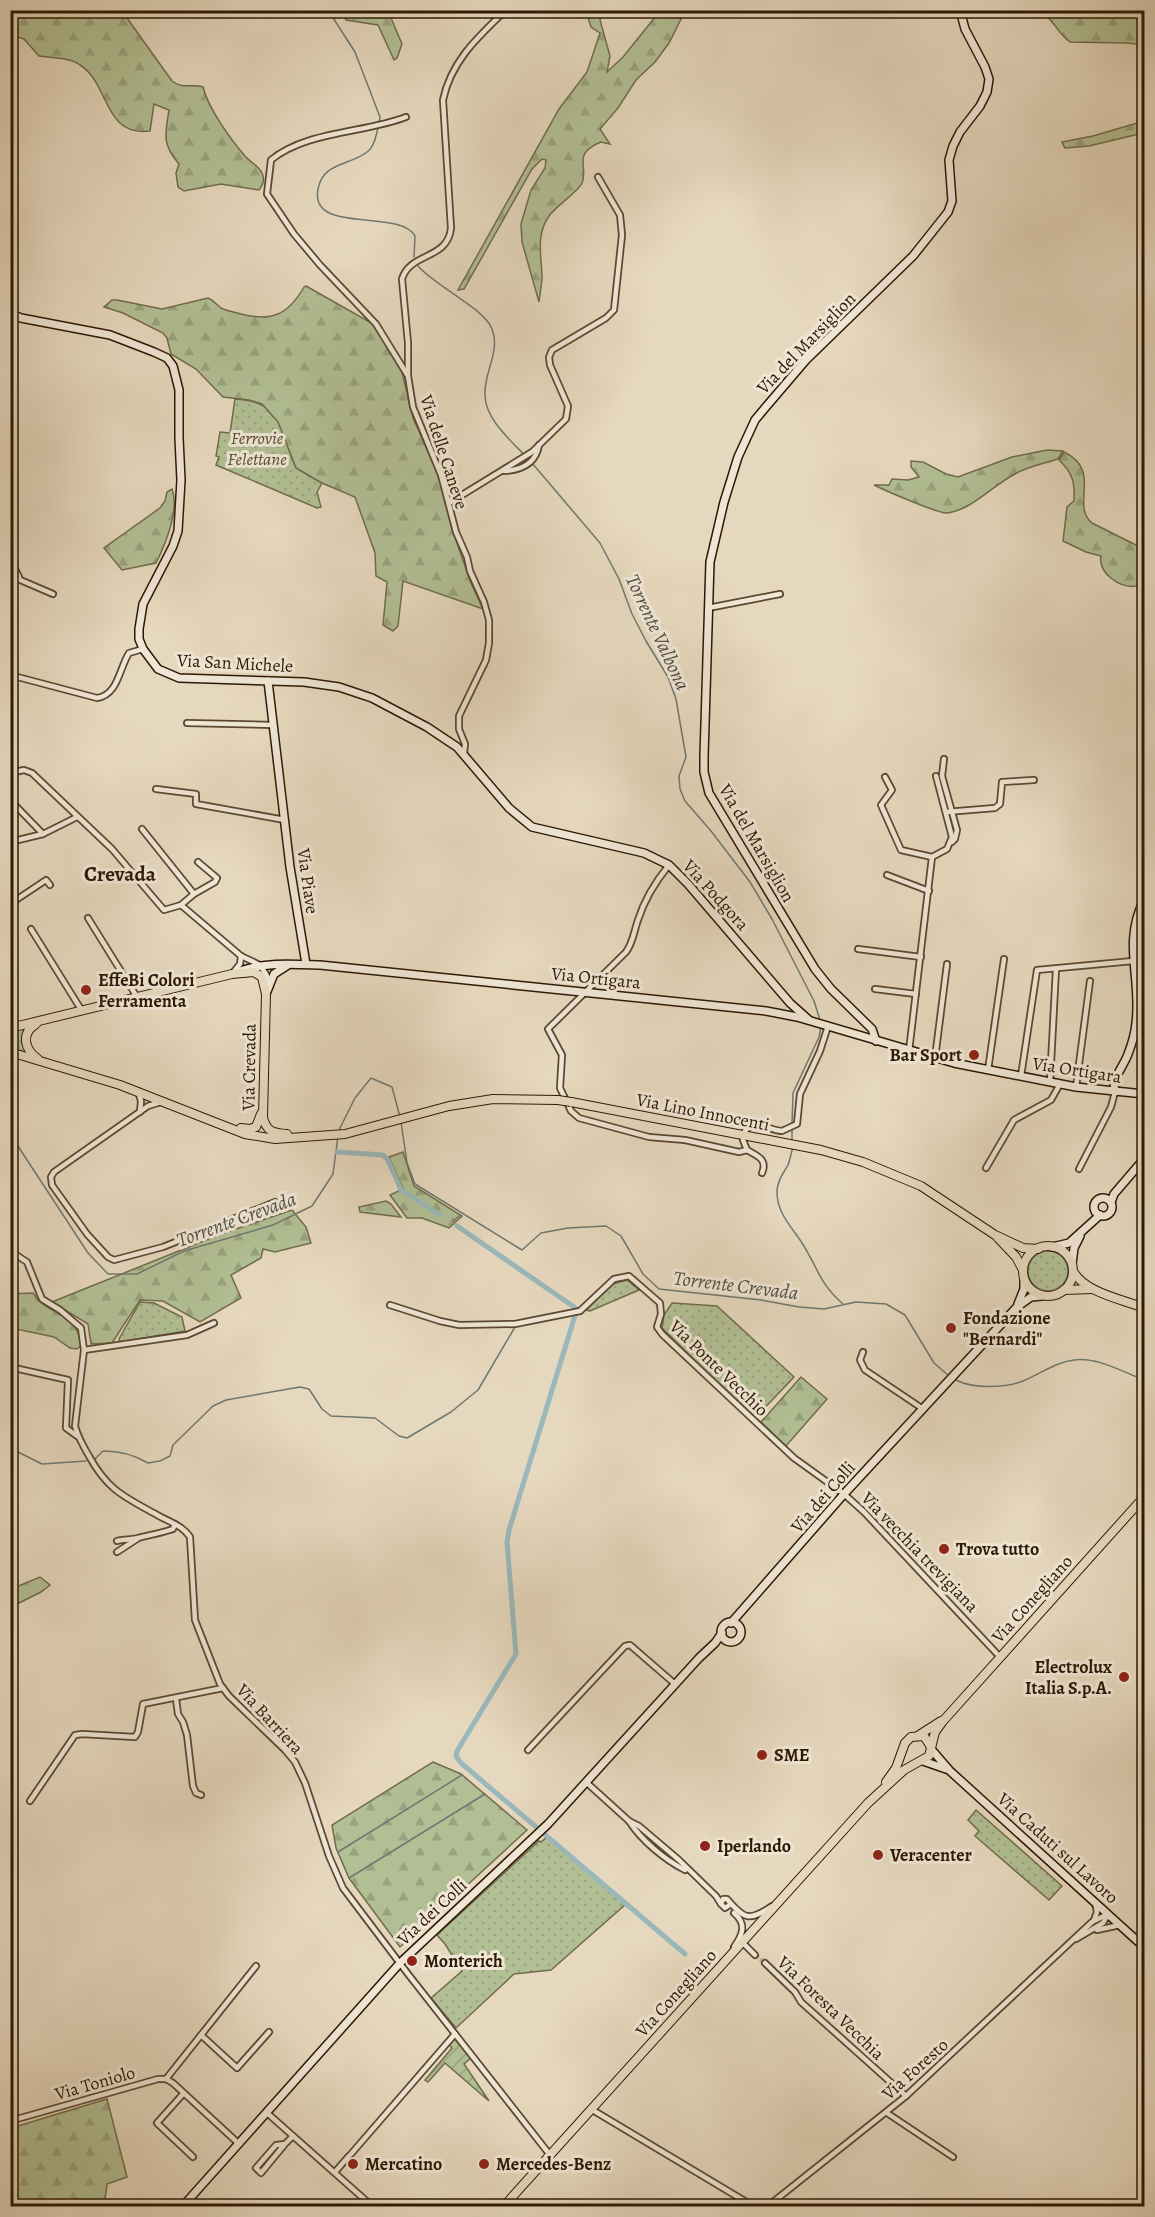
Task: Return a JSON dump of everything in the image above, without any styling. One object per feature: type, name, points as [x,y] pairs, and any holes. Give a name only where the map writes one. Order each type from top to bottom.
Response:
[{"type":"main road","points":[[10,1028],[245,971],[258,974],[264,981],[266,994]]},
{"type":"main road","name":"Via Crevada","points":[[266,994],[262,1109],[264,1123],[271,1132],[312,1137]]},
{"type":"main road","points":[[43,1021],[29,1028],[25,1042],[30,1053],[44,1062]]},
{"type":"main road","name":"Via Crevada","points":[[10,1052],[138,1091],[245,1134],[283,1139],[322,1137],[345,1134],[387,1123]]},
{"type":"main road","name":"Via Lino Innocenti","points":[[387,1123],[449,1106],[493,1099],[558,1100],[802,1146],[853,1159],[893,1173],[921,1186],[995,1234],[1023,1248],[1038,1249]]},
{"type":"main road","points":[[216,1122],[246,1129],[253,1128],[260,1122],[262,1109]]},
{"type":"main road","name":"Via Lino Innocenti","points":[[995,1234],[1016,1257],[1023,1270]]},
{"type":"main road","points":[[1072,1267],[1069,1284],[1054,1296],[1042,1296],[1028,1287],[1024,1280],[1023,1270],[1027,1257],[1038,1249],[1052,1247],[1064,1253],[1081,1281],[1096,1290],[1144,1308]]},
{"type":"main road","points":[[1064,1290],[1096,1290]]},
{"type":"main road","name":"Via Conegliano","points":[[931,1748],[935,1732],[943,1721],[1144,1497]]},
{"type":"main road","name":"Via Conegliano","points":[[919,1735],[943,1721]]},
{"type":"main road","points":[[919,1735],[927,1738],[931,1748],[929,1756],[920,1762],[910,1759],[904,1748],[910,1737],[919,1735]]},
{"type":"main road","name":"Via Conegliano","points":[[872,1800],[896,1768],[904,1748]]},
{"type":"main road","name":"Via Conegliano","points":[[504,2206],[872,1800],[904,1770],[920,1762]]},
{"type":"street","name":"Via delle Caneve","points":[[464,753],[465,744],[459,729],[459,716],[483,668],[488,653],[490,631],[487,612],[456,532],[441,475],[416,417],[410,394],[408,343],[402,288],[404,273],[411,265],[442,248],[447,244],[450,235],[443,100],[446,87],[465,51],[506,10]]},
{"type":"street","name":"Via del Marsiglion","points":[[876,1041],[872,1029],[831,989],[815,969],[709,793],[704,772],[704,756],[710,562],[716,531],[738,457],[755,420],[807,360],[913,256],[948,212],[952,201],[949,160],[953,146],[960,132],[980,106],[987,92],[989,79],[965,29],[960,10]]},
{"type":"street","points":[[406,117],[385,125],[330,136],[281,152],[271,160],[267,194],[307,249],[342,290],[376,324],[408,376]]},
{"type":"street","points":[[449,503],[528,454],[566,419],[568,406],[550,365],[549,357],[552,350],[606,318],[615,310],[622,235],[620,215],[598,177]]},
{"type":"street","points":[[10,313],[21,318],[110,335],[167,358],[173,366],[179,390],[181,510],[173,546],[143,604],[139,628],[139,639],[143,649],[129,653],[113,690],[102,698],[97,698],[10,675]]},
{"type":"street","points":[[501,471],[516,469],[532,461],[539,445]]},
{"type":"street","points":[[10,559],[19,574],[18,579]]},
{"type":"street","points":[[10,582],[18,579],[53,594]]},
{"type":"street","points":[[708,608],[780,594]]},
{"type":"street","name":"Via San Michele","points":[[143,649],[158,669],[179,678],[320,683],[355,691],[428,727],[445,738],[464,753],[509,808]]},
{"type":"street","name":"Via Piave","points":[[268,681],[302,946],[298,964]]},
{"type":"street","points":[[187,723],[273,725]]},
{"type":"street","points":[[885,777],[892,790],[881,806],[901,850],[932,856],[947,849],[952,842],[942,776],[944,759]]},
{"type":"street","points":[[10,772],[24,770],[32,773],[112,849],[164,910],[181,905],[194,894],[215,882],[217,878],[198,862]]},
{"type":"street","points":[[936,776],[949,812]]},
{"type":"street","points":[[949,812],[995,808],[1000,804],[1002,782],[1034,780]]},
{"type":"street","points":[[156,789],[196,794],[196,804],[285,820]]},
{"type":"street","points":[[12,801],[43,834]]},
{"type":"street","name":"Via Podgora","points":[[509,808],[532,827],[644,853],[669,865],[791,1004],[812,1021]]},
{"type":"street","points":[[10,842],[43,834],[77,817]]},
{"type":"street","points":[[142,829],[194,894]]},
{"type":"street","points":[[909,1051],[932,856]]},
{"type":"street","points":[[669,865],[648,897],[630,947],[548,1029],[562,1055],[560,1088],[573,1114],[587,1122],[625,1129],[649,1137],[685,1140],[740,1152],[747,1150]]},
{"type":"street","points":[[887,875],[929,891]]},
{"type":"street","points":[[10,904],[46,880],[50,885]]},
{"type":"street","points":[[1079,1168],[1111,1107],[1117,1077],[1128,1054],[1136,1023],[1137,1005],[1133,961],[1135,925],[1144,900]]},
{"type":"street","points":[[181,905],[241,956],[260,965]]},
{"type":"street","points":[[88,918],[137,997]]},
{"type":"street","points":[[1135,925],[1144,926]]},
{"type":"street","points":[[31,929],[82,1011]]},
{"type":"street","points":[[858,949],[921,957]]},
{"type":"street","points":[[232,974],[240,964],[241,956]]},
{"type":"street","points":[[987,1070],[1004,959]]},
{"type":"street","points":[[1021,1076],[1037,970],[1133,961]]},
{"type":"street","points":[[232,974],[260,965],[298,964]]},
{"type":"street","name":"Via Ortigara","points":[[298,964],[359,968],[786,1014],[909,1051],[987,1070],[1076,1087],[1144,1094]]},
{"type":"street","name":"Via Crevada","points":[[266,994],[274,974],[281,968],[298,964]]},
{"type":"street","points":[[935,1058],[947,964]]},
{"type":"street","name":"Via Crevada","points":[[260,965],[267,976],[266,994]]},
{"type":"street","points":[[1050,1082],[1056,969]]},
{"type":"street","points":[[1076,1087],[1090,981]]},
{"type":"street","points":[[875,988],[916,994]]},
{"type":"street","points":[[783,994],[786,1014]]},
{"type":"street","points":[[786,1014],[791,1010],[791,1004]]},
{"type":"street","points":[[745,1131],[750,1126],[758,1124],[776,1130],[788,1130],[795,1126],[799,1120],[800,1094],[820,1051],[826,1025]]},
{"type":"street","points":[[1102,1090],[1117,1077]]},
{"type":"street","points":[[986,1168],[1014,1120],[1051,1100],[1060,1084]]},
{"type":"street","points":[[138,1091],[141,1101],[140,1112]]},
{"type":"street","points":[[164,1102],[153,1104],[140,1112],[54,1172],[51,1177],[52,1185],[87,1234],[111,1259],[121,1260],[140,1252],[169,1245],[275,1202]]},
{"type":"street","points":[[743,1140],[747,1150],[763,1161],[762,1173]]},
{"type":"street","points":[[1111,1198],[1110,1213],[1106,1216],[1098,1213],[1094,1205],[1098,1200],[1111,1198],[1144,1159]]},
{"type":"street","points":[[1072,1267],[1074,1248],[1082,1233],[1098,1213]]},
{"type":"street","points":[[1052,1247],[1069,1243],[1082,1233]]},
{"type":"street","name":"Via Barriera","points":[[10,1251],[27,1262],[42,1299],[60,1310],[81,1328],[84,1350],[75,1416],[77,1436]]},
{"type":"street","name":"Via Ponte Vecchio","points":[[390,1305],[452,1324],[515,1324],[580,1311],[614,1279],[629,1276],[660,1303],[661,1314],[657,1327],[662,1334],[794,1458],[844,1494]]},
{"type":"street","points":[[1017,1307],[1024,1289],[1024,1280]]},
{"type":"street","points":[[1017,1307],[1031,1297],[1042,1296]]},
{"type":"street","name":"Via dei Colli","points":[[184,2206],[399,1963],[541,1831],[675,1684],[711,1648],[725,1625],[731,1623],[747,1607],[844,1494],[1017,1307]]},
{"type":"street","points":[[84,1350],[187,1335],[214,1323]]},
{"type":"street","points":[[863,1352],[860,1360],[865,1370],[923,1409]]},
{"type":"street","name":"Via Barriera","points":[[10,1367],[68,1380],[66,1428],[77,1436],[99,1473],[109,1486],[175,1524],[184,1530],[191,1540],[195,1620],[217,1678],[223,1688],[295,1762],[305,1783],[328,1856],[340,1882],[399,1963],[550,2155]]},
{"type":"street","name":"Via vecchia trevigiana","points":[[844,1494],[883,1530],[1000,1657]]},
{"type":"street","points":[[117,1552],[144,1535],[169,1531],[175,1524]]},
{"type":"street","points":[[117,1541],[137,1539]]},
{"type":"street","name":"Via dei Colli","points":[[711,1648],[737,1640],[741,1635],[740,1628],[747,1607]]},
{"type":"street","points":[[731,1623],[740,1628]]},
{"type":"street","points":[[722,1633],[723,1638],[728,1641]]},
{"type":"street","points":[[528,1750],[625,1646],[630,1646],[675,1684]]},
{"type":"street","points":[[30,1801],[75,1735],[135,1737],[143,1704],[223,1688]]},
{"type":"street","points":[[176,1699],[178,1714],[187,1735],[193,1786],[196,1793],[201,1795]]},
{"type":"street","name":"Via Caduti sul Lavoro","points":[[931,1748],[950,1771],[1144,1947]]},
{"type":"street","name":"Via Caduti sul Lavoro","points":[[920,1762],[950,1771]]},
{"type":"street","points":[[586,1782],[666,1858],[689,1872],[723,1901],[729,1900],[728,1906]]},
{"type":"street","points":[[723,1901],[723,1908],[728,1906],[743,1916],[751,1917],[758,1916],[782,1899]]},
{"type":"street","points":[[1092,1922],[1096,1915],[1095,1902]]},
{"type":"street","points":[[723,1964],[743,1929],[740,1918],[728,1906]]},
{"type":"street","name":"Via Foresto","points":[[768,2206],[887,2113],[1092,1922],[1108,1914]]},
{"type":"street","name":"Via Foresto","points":[[1071,1942],[1103,1923],[1108,1914]]},
{"type":"street","points":[[1089,1932],[1120,1925]]},
{"type":"street","name":"Via Foresta Vecchia","points":[[742,1942],[755,1954]]},
{"type":"street","name":"Via Foresta Vecchia","points":[[765,1963],[795,1992],[801,2002],[906,2096]]},
{"type":"street","points":[[238,2144],[166,2079],[256,1966]]},
{"type":"street","points":[[201,2035],[237,2068],[269,2032]]},
{"type":"street","points":[[334,2172],[455,2034]]},
{"type":"street","name":"Via Toniolo","points":[[10,2121],[158,2079],[166,2079]]},
{"type":"street","points":[[183,2094],[157,2123],[193,2157]]},
{"type":"street","points":[[591,2109],[753,2206]]},
{"type":"street","points":[[266,2112],[372,2206]]},
{"type":"street","points":[[887,2113],[953,2157]]},
{"type":"street","points":[[285,2144],[276,2145],[256,2168],[261,2173],[293,2136]]},
{"type":"green space","points":[[10,11],[122,11],[172,81],[184,86],[203,87],[215,114],[227,133],[245,156],[261,171],[263,180],[259,190],[221,184],[184,191],[178,187],[176,173],[179,164],[170,151],[166,139],[169,110],[154,104],[150,131],[135,131],[123,126],[115,118],[90,74],[80,65],[66,59],[39,56],[24,39],[11,35]]},
{"type":"green space","points":[[342,11],[388,11],[402,44],[397,58],[394,60],[378,25],[346,20]]},
{"type":"green space","points":[[586,11],[604,11],[600,20],[610,56],[607,72],[623,57],[660,11],[685,11],[669,43],[655,62],[636,80],[618,108],[600,129],[610,144],[601,142],[586,151],[582,183],[549,216],[542,231],[540,247],[542,279],[539,302],[522,242],[521,224],[531,190],[545,168],[546,160],[542,159],[532,169],[464,289],[458,290],[559,109],[587,72],[600,33],[591,27]]},
{"type":"green space","points":[[1040,11],[1081,11],[1093,16],[1133,15],[1144,11],[1144,45],[1070,42]]},
{"type":"green space","points":[[1144,121],[1144,133],[1089,146],[1065,148],[1062,142],[1093,136]]},
{"type":"green space","points":[[306,286],[375,325],[401,368],[413,418],[439,476],[453,532],[483,609],[403,581],[398,626],[393,631],[383,625],[387,582],[376,576],[375,553],[355,497],[322,483],[296,468],[278,422],[262,404],[223,397],[196,369],[171,354],[167,338],[163,333],[123,313],[104,307],[112,300],[117,300],[162,309],[208,298],[221,308],[261,317],[278,314],[285,310]]},
{"type":"green space","name":"Ferrovie Felettane","points":[[235,399],[251,401],[272,412],[283,431],[296,468],[322,483],[317,492],[321,507],[317,508],[216,465],[219,457],[216,456],[220,432],[230,433]]},
{"type":"green space","points":[[1047,450],[1063,451],[1058,459],[1020,471],[965,507],[947,513],[923,506],[874,485],[889,485],[892,479],[908,480],[919,477],[911,467],[911,461],[923,462],[946,474],[958,477],[1012,457]]},
{"type":"green space","points":[[1064,452],[1082,468],[1084,507],[1092,523],[1144,549],[1144,571],[1137,586],[1117,582],[1103,568],[1101,556],[1063,541],[1067,507],[1074,501],[1070,474],[1059,460]]},
{"type":"green space","points":[[172,489],[173,516],[156,563],[122,570],[104,548],[160,508],[167,492]]},
{"type":"green space","points":[[25,1028],[22,1042],[27,1055],[11,1049],[10,1031]]},
{"type":"green space","points":[[403,1152],[414,1186],[462,1216],[449,1228],[422,1218],[407,1218],[390,1195],[403,1189],[389,1157]]},
{"type":"green space","points":[[386,1201],[401,1217],[360,1212],[359,1207]]},
{"type":"green space","points":[[292,1210],[306,1227],[311,1243],[275,1252],[263,1249],[261,1258],[231,1275],[241,1298],[200,1322],[163,1301],[140,1300],[112,1343],[91,1344],[88,1324],[52,1302],[221,1234]]},
{"type":"green space","points":[[1048,1251],[1062,1257],[1068,1271],[1062,1285],[1048,1291],[1034,1285],[1028,1271],[1034,1257]]},
{"type":"green space","points":[[627,1280],[639,1290],[590,1311],[586,1310],[613,1284]]},
{"type":"green space","points":[[33,1293],[39,1301],[74,1326],[79,1334],[81,1346],[77,1349],[70,1348],[54,1337],[11,1328],[10,1294]]},
{"type":"green space","points":[[140,1302],[154,1303],[182,1317],[185,1331],[120,1342],[119,1339]]},
{"type":"green space","points":[[672,1303],[717,1306],[794,1377],[754,1419],[662,1328],[664,1315]]},
{"type":"green space","points":[[801,1377],[827,1399],[786,1446],[761,1422]]},
{"type":"green space","points":[[40,1577],[50,1585],[11,1607],[11,1589]]},
{"type":"green space","points":[[433,1762],[461,1774],[527,1830],[400,1947],[349,1878],[336,1848],[332,1825]]},
{"type":"green space","points":[[976,1810],[1062,1886],[1049,1900],[975,1836],[979,1831],[968,1820]]},
{"type":"green space","points":[[548,1836],[626,1904],[551,1970],[514,1974],[456,2028],[431,1998],[462,1971],[437,1935],[539,1841],[541,1842]]},
{"type":"green space","points":[[455,2039],[471,2058],[464,2064],[489,2101],[445,2063],[428,2082],[425,2080],[452,2048],[449,2045]]},
{"type":"green space","points":[[107,2099],[127,2177],[107,2184],[105,2200],[84,2201],[78,2203],[77,2206],[11,2206],[11,2128]]},
{"type":"waterway","name":"Torrente Valbona","points":[[328,10],[355,52],[380,117],[379,123]]},
{"type":"waterway","name":"Torrente Valbona","points":[[378,128],[373,144],[367,152],[325,174],[318,189],[319,203],[327,212],[341,217],[392,223],[406,228],[415,236],[414,257]]},
{"type":"waterway","name":"Torrente Valbona","points":[[418,266],[470,305],[492,329],[494,346],[485,387],[487,405],[501,431],[529,460]]},
{"type":"waterway","name":"Torrente Valbona","points":[[532,463],[600,543],[619,579],[632,614],[668,677],[676,699],[686,757],[679,776],[680,789],[685,801],[750,882],[772,919],[814,1001],[820,1020]]},
{"type":"waterway","name":"Torrente Valbona","points":[[792,1124],[793,1093],[819,1037],[821,1027]]},
{"type":"waterway","name":"Torrente Crevada","points":[[338,1132],[355,1098],[371,1078],[392,1087],[400,1117]]},
{"type":"waterway","name":"Torrente Crevada","points":[[401,1122],[407,1163],[415,1184],[522,1250],[541,1233],[568,1228],[606,1226],[621,1236],[643,1274],[659,1289],[824,1309],[856,1302],[886,1304],[905,1315],[934,1363],[949,1376]]},
{"type":"waterway","name":"Torrente Valbona","points":[[792,1129],[792,1142]]},
{"type":"waterway","name":"Torrente Crevada","points":[[10,1134],[88,1253],[108,1274],[137,1274],[184,1251],[273,1225],[312,1206],[333,1174],[338,1136]]},
{"type":"waterway","name":"Torrente Valbona","points":[[793,1147],[777,1190],[779,1205],[824,1282],[843,1304]]},
{"type":"waterway","points":[[337,1152],[383,1155],[388,1160],[401,1190],[440,1215]]},
{"type":"waterway","points":[[453,1221],[459,1216]]},
{"type":"waterway","points":[[457,1226],[577,1309],[509,1530],[507,1542],[516,1654],[456,1756],[461,1763],[685,1954]]},
{"type":"waterway","points":[[95,1459],[103,1451],[109,1451],[132,1455],[148,1463],[160,1461],[170,1456],[173,1445],[213,1406],[226,1400],[300,1387],[309,1389],[322,1409],[331,1416],[375,1418],[399,1436],[407,1438],[451,1412],[478,1390],[515,1327]]},
{"type":"waterway","name":"Torrente Crevada","points":[[956,1380],[980,1386],[1007,1385],[1023,1381],[1061,1363],[1074,1360],[1092,1361],[1110,1366],[1144,1380]]},
{"type":"waterway","points":[[10,1448],[42,1464],[86,1461]]},
{"type":"waterway","points":[[338,1852],[462,1775]]},
{"type":"waterway","points":[[349,1878],[485,1794]]},
{"type":"tunnel","points":[[755,1955],[765,1963]]},
{"type":"place","name":"EffeBi Colori Ferramenta","points":[[86,990]]},
{"type":"place","name":"Bar Sport","points":[[974,1055]]},
{"type":"place","name":"Fondazione \"Bernardi\"","points":[[951,1328]]},
{"type":"place","name":"Trova tutto","points":[[944,1549]]},
{"type":"place","name":"Electrolux Italia S.p.A.","points":[[1124,1677]]},
{"type":"place","name":"SME","points":[[762,1755]]},
{"type":"place","name":"Iperlando","points":[[705,1846]]},
{"type":"place","name":"Veracenter","points":[[878,1855]]},
{"type":"place","name":"Monterich","points":[[412,1961]]},
{"type":"place","name":"Mercatino","points":[[353,2164]]},
{"type":"place","name":"Mercedes-Benz","points":[[484,2164]]},
{"type":"district","name":"Crevada","points":[[120,874]]}]
